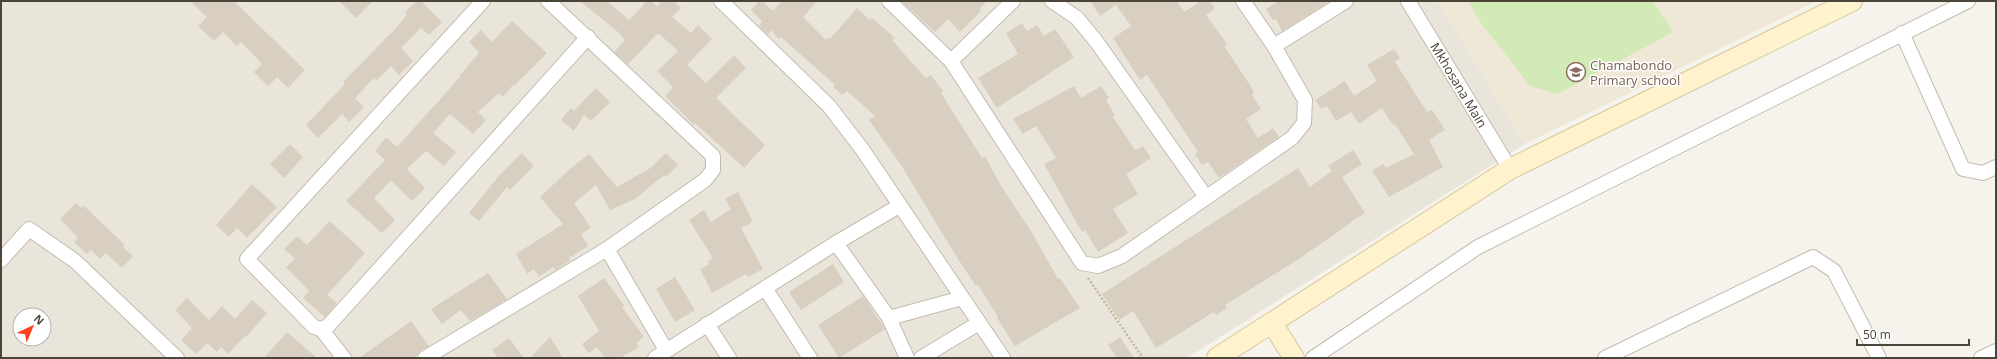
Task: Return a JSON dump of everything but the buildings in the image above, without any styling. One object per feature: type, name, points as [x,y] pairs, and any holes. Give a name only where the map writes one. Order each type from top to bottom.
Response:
[{"type":"street","points":[[344,358],[321,329],[314,327],[247,259],[482,1]]},
{"type":"street","points":[[425,358],[607,249],[705,180],[713,170],[713,156],[548,1]]},
{"type":"street","points":[[721,1],[829,106],[862,149],[1002,358]]},
{"type":"street","points":[[889,1],[952,61],[1082,263],[1098,266],[1122,256],[1292,138],[1304,123],[1305,100],[1274,46],[1244,1]]},
{"type":"street","points":[[952,61],[1013,1]]},
{"type":"street","points":[[1052,1],[1077,18],[1096,41],[1206,197]]},
{"type":"street","points":[[1274,46],[1346,1]]},
{"type":"street","name":"Mkhosana Main","points":[[1408,1],[1510,169]]},
{"type":"street","points":[[1217,358],[1510,169],[1852,1]]},
{"type":"street","points":[[1313,358],[1478,247],[1968,1]]},
{"type":"street","points":[[1902,33],[1962,169],[1983,173],[1996,167]]},
{"type":"street","points":[[321,329],[328,326],[588,37]]},
{"type":"street","points":[[607,249],[660,354],[836,243],[899,206]]},
{"type":"street","points":[[1,260],[29,229],[75,260],[177,358]]},
{"type":"street","points":[[836,243],[889,318],[907,358]]},
{"type":"street","points":[[1605,358],[1813,257],[1834,271],[1879,358]]},
{"type":"street","points":[[765,288],[810,358]]},
{"type":"street","points":[[889,318],[962,298]]},
{"type":"street","points":[[921,358],[979,323]]},
{"type":"street","points":[[1272,323],[1294,358]]},
{"type":"street","points":[[707,324],[729,358]]},
{"type":"street","points":[[1981,358],[1996,351]]},
{"type":"path","points":[[1082,263],[1090,282],[1143,358]]},
{"type":"shaded area","points":[[1,1],[1438,1],[1525,144],[1187,358],[1,358]]},
{"type":"shaded area","name":"Chamabondo Primary school","points":[[1438,1],[1817,1],[1525,144]]},
{"type":"green space","points":[[1468,1],[1653,1],[1673,32],[1558,94],[1530,86],[1481,23]]},
{"type":"place","name":"Chamabondo Primary school","points":[[1576,72]]}]
